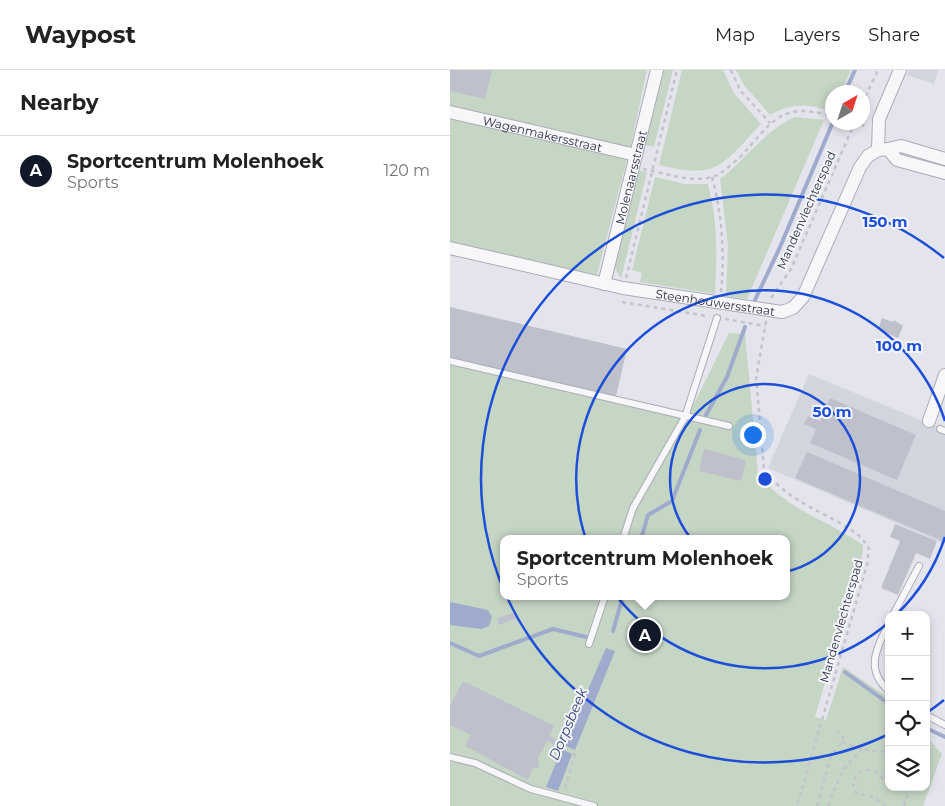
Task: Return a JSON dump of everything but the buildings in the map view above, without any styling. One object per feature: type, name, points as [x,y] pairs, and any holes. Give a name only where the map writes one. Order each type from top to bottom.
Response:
[{"type":"street","name":"Molenaarsstraat","points":[[604,284],[657,70]]},
{"type":"street","points":[[900,70],[879,119],[883,150],[897,160],[945,174]]},
{"type":"street","name":"Wagenmakersstraat","points":[[450,112],[636,155]]},
{"type":"street","points":[[883,150],[901,146],[945,158]]},
{"type":"street","name":"Steenhouwersstraat","points":[[450,248],[604,284],[621,295],[782,312],[793,308],[803,297],[860,167],[868,156],[883,150]]},
{"type":"street","points":[[930,421],[945,375]]},
{"type":"lane","points":[[624,535],[633,508],[685,417],[717,318]]},
{"type":"lane","points":[[450,361],[729,426]]},
{"type":"lane","points":[[895,611],[919,566]]},
{"type":"lane","points":[[590,644],[604,600]]},
{"type":"lane","points":[[885,631],[879,644],[874,665],[875,676],[885,686]]},
{"type":"lane","points":[[930,717],[945,725]]},
{"type":"lane","points":[[450,757],[475,764],[517,784],[594,806]]},
{"type":"path","points":[[621,295],[677,70]]},
{"type":"path","points":[[731,70],[740,90],[770,123]]},
{"type":"path","points":[[870,87],[878,70]]},
{"type":"path","points":[[652,170],[697,179],[712,177],[734,163],[770,123],[787,113],[801,110],[825,115]]},
{"type":"path","name":"Mandenvlechterspad","points":[[797,806],[867,565],[869,549],[860,535],[790,497],[771,481],[764,468],[756,378],[771,296],[791,269],[852,130]]},
{"type":"path","points":[[712,177],[721,218],[723,240],[720,304]]},
{"type":"path","points":[[705,316],[766,326]]},
{"type":"path","points":[[817,806],[832,756],[842,742],[843,737],[838,732]]},
{"type":"path","points":[[842,742],[862,749],[878,752],[885,751]]},
{"type":"path","points":[[828,806],[842,771],[862,749]]},
{"type":"path","points":[[561,796],[575,753]]},
{"type":"path","points":[[885,780],[877,773],[868,770],[861,771],[853,780],[852,785],[857,794],[874,797],[886,806]]},
{"type":"path","points":[[904,806],[909,791]]},
{"type":"shaded area","points":[[909,70],[938,70],[934,84],[907,75]]},
{"type":"shaded area","points":[[809,374],[945,430],[945,544],[768,468]]},
{"type":"green space","points":[[450,70],[647,70],[632,140],[594,286],[450,250]]},
{"type":"green space","points":[[663,70],[673,70],[654,147],[645,145]]},
{"type":"green space","points":[[682,70],[723,70],[734,93],[761,124],[737,150],[718,166],[695,171],[659,165]]},
{"type":"green space","points":[[736,70],[851,70],[844,85],[825,85],[825,110],[808,106],[793,106],[770,115],[744,85]]},
{"type":"green space","points":[[795,117],[824,120],[747,299],[726,296],[728,246],[720,179],[774,129]]},
{"type":"green space","points":[[638,170],[647,172],[621,279],[615,268]]},
{"type":"green space","points":[[655,177],[685,184],[708,184],[715,225],[715,294],[640,282],[642,273],[632,270]]},
{"type":"green space","points":[[729,333],[745,334],[758,473],[780,496],[793,505],[863,545],[863,552],[815,717],[826,720],[843,667],[885,695],[885,791],[928,791],[923,806],[450,806],[450,357],[689,414]]},
{"type":"green space","points":[[930,740],[942,754],[930,787]]},
{"type":"water","points":[[450,602],[488,610],[492,617],[489,626],[481,629],[450,625]]},
{"type":"water","points":[[606,648],[615,651],[575,750],[564,745]]},
{"type":"water","points":[[562,749],[572,754],[558,791],[546,787]]},
{"type":"waterway","points":[[848,85],[855,70]]},
{"type":"waterway","points":[[755,300],[780,247],[830,130]]},
{"type":"waterway","points":[[706,415],[727,377],[745,327]]},
{"type":"waterway","points":[[642,535],[648,515],[672,501],[700,430]]},
{"type":"waterway","points":[[613,631],[622,600]]},
{"type":"waterway","points":[[450,643],[479,656],[553,629],[586,637]]},
{"type":"waterway","points":[[845,672],[885,701]]},
{"type":"waterway","points":[[930,730],[945,737]]},
{"type":"place","name":"Sportcentrum Molenhoek","points":[[645,635]]},
{"type":"water label","name":"Dorpsbeek","points":[[568,724]]}]
